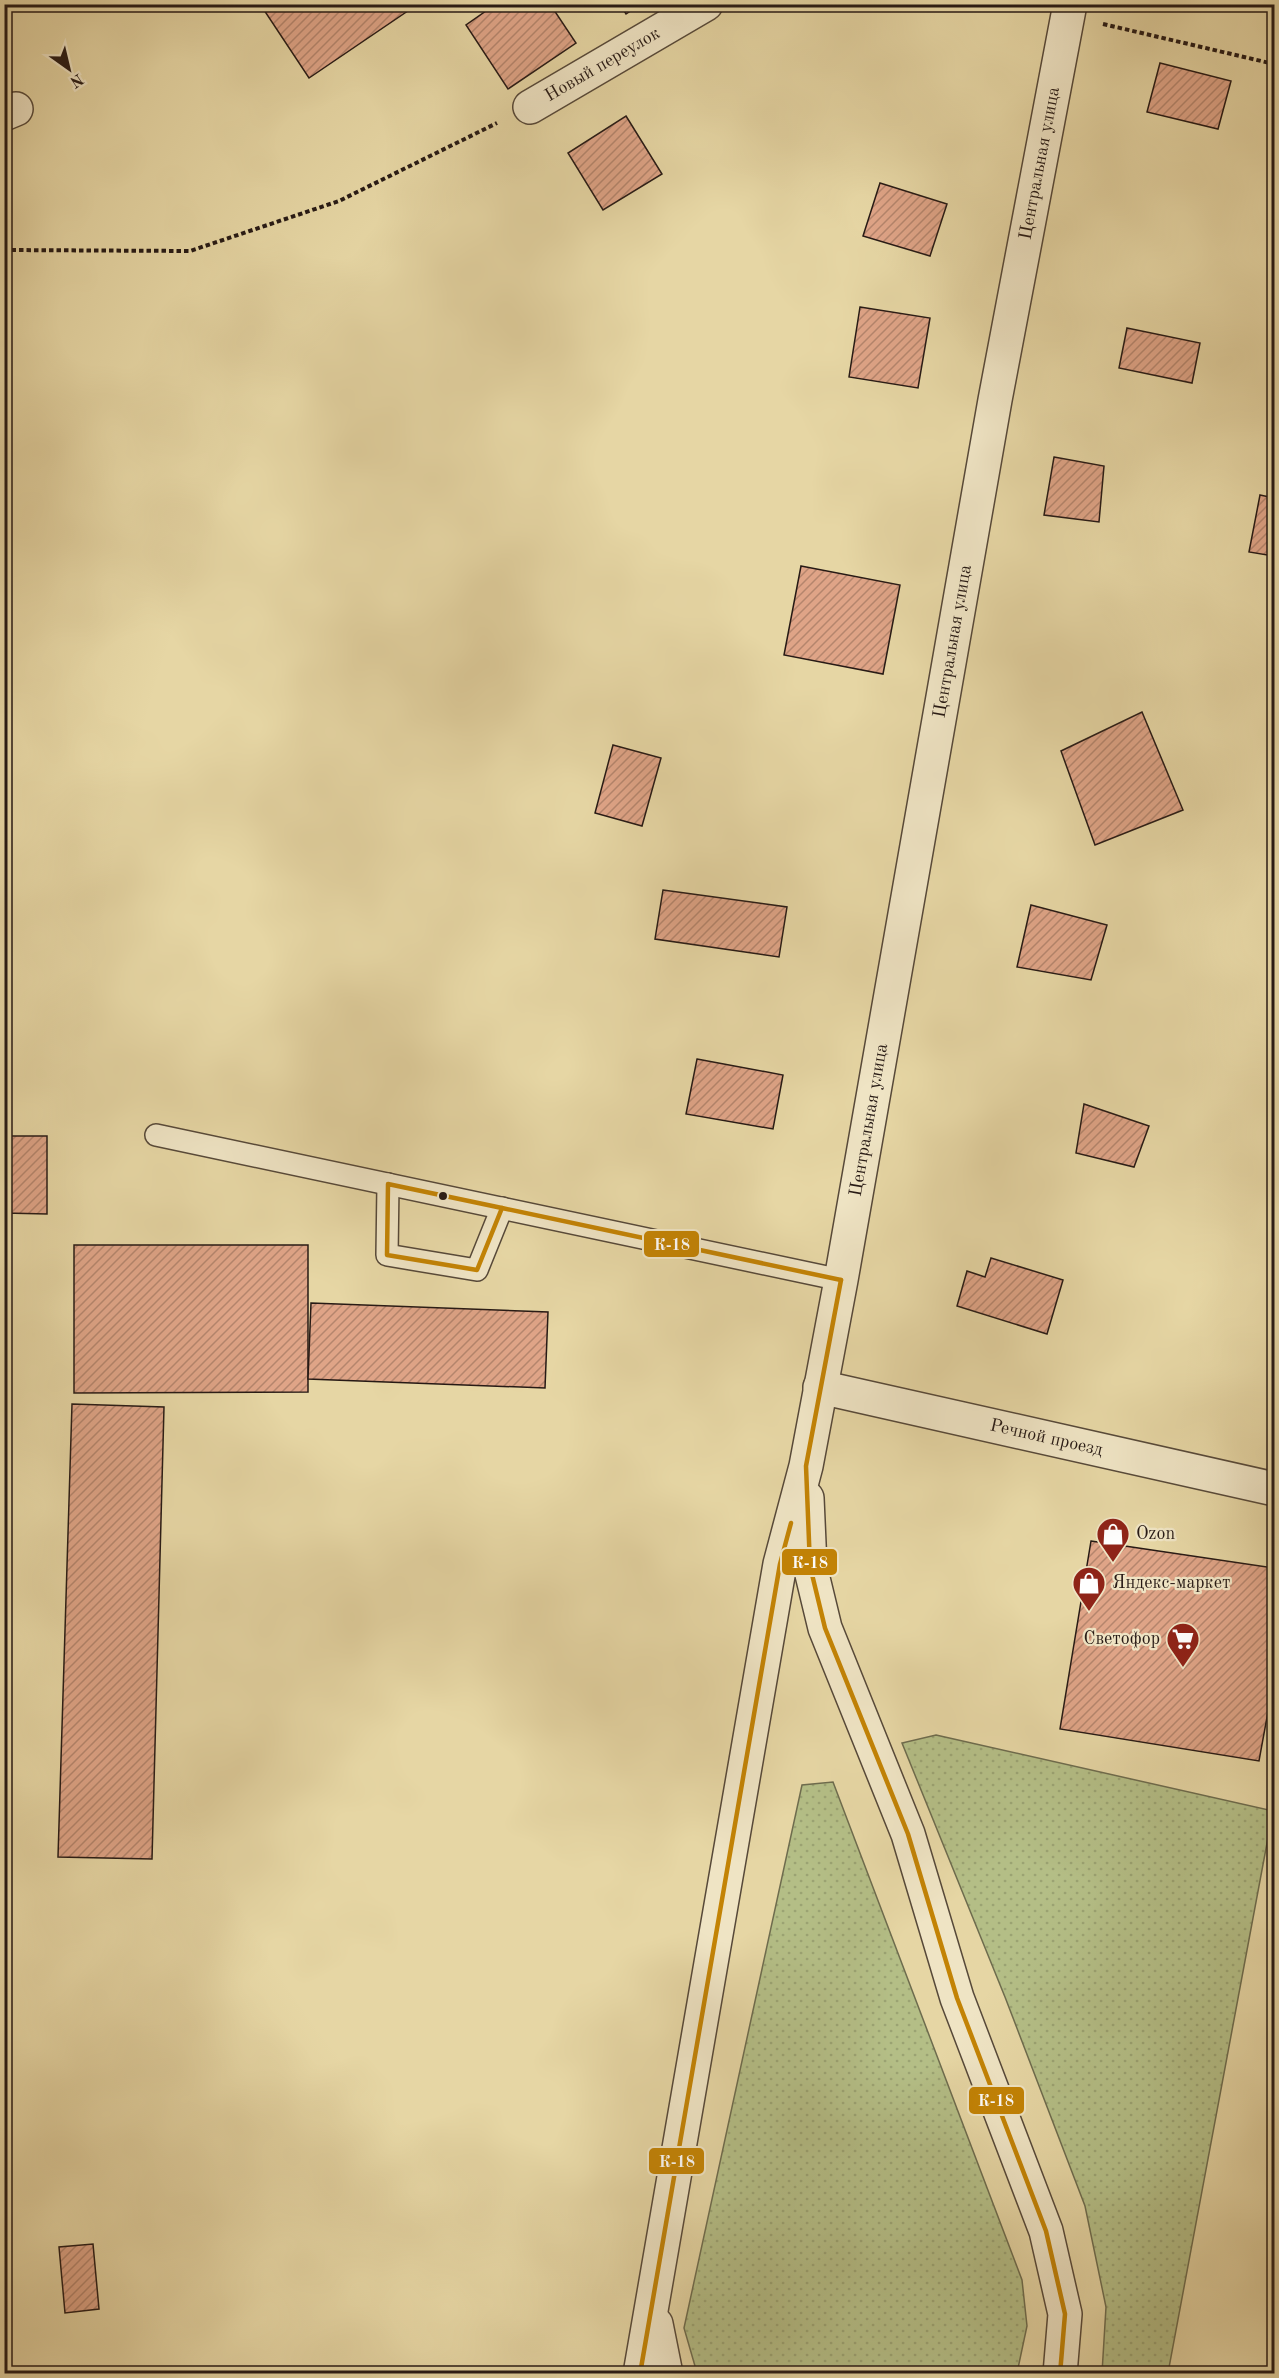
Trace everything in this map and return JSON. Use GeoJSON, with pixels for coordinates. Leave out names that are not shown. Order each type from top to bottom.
{"type":"FeatureCollection","features":[{"type":"Feature","properties":{"kind":"street","name":"Новый переулок"},"geometry":{"type":"LineString","coordinates":[[530,106],[706,4]]}},
{"type":"Feature","properties":{"kind":"street","name":"Центральная улица"},"geometry":{"type":"LineString","coordinates":[[806,1466],[842,1280],[991,423],[1070,4]]}},
{"type":"Feature","properties":{"kind":"street","name":"Речной проезд"},"geometry":{"type":"LineString","coordinates":[[820,1388],[1275,1489]]}},
{"type":"Feature","properties":{"kind":"street"},"geometry":{"type":"LineString","coordinates":[[640,2373],[780,1564],[806,1466]]}},
{"type":"Feature","properties":{"kind":"street"},"geometry":{"type":"LineString","coordinates":[[806,1466],[810,1566],[825,1628],[909,1834],[957,1998],[1046,2231],[1065,2314],[1060,2373]]}},
{"type":"Feature","properties":{"kind":"street"},"geometry":{"type":"LineString","coordinates":[[652,2305],[666,2373]]}},
{"type":"Feature","properties":{"kind":"lane"},"geometry":{"type":"LineString","coordinates":[[156,1136],[842,1280]]}},
{"type":"Feature","properties":{"kind":"lane"},"geometry":{"type":"LineString","coordinates":[[388,1184],[387,1254],[477,1270],[502,1208]]}},
{"type":"Feature","properties":{"kind":"path"},"geometry":{"type":"LineString","coordinates":[[1099,24],[1275,64]]}},
{"type":"Feature","properties":{"kind":"path"},"geometry":{"type":"LineString","coordinates":[[4,250],[190,251],[339,201],[530,106]]}},
{"type":"Feature","properties":{"kind":"green space"},"geometry":{"type":"Polygon","coordinates":[[[936,1735],[1273,1811],[1168,2373],[1102,2373],[1106,2307],[1085,2206],[1005,1997],[902,1743],[936,1735]]]}},
{"type":"Feature","properties":{"kind":"green space"},"geometry":{"type":"Polygon","coordinates":[[[833,1782],[1022,2280],[1027,2326],[1017,2373],[697,2373],[684,2328],[802,1785],[833,1782]]]}},
{"type":"Feature","properties":{"kind":"building"},"geometry":{"type":"Polygon","coordinates":[[[260,4],[418,4],[309,78],[260,4]]]}},
{"type":"Feature","properties":{"kind":"building"},"geometry":{"type":"Polygon","coordinates":[[[496,4],[550,4],[576,43],[508,89],[466,25],[496,4]]]}},
{"type":"Feature","properties":{"kind":"building"},"geometry":{"type":"Polygon","coordinates":[[[620,4],[641,4],[626,14],[620,4]]]}},
{"type":"Feature","properties":{"kind":"building"},"geometry":{"type":"Polygon","coordinates":[[[1160,63],[1231,81],[1218,129],[1147,112],[1160,63]]]}},
{"type":"Feature","properties":{"kind":"building"},"geometry":{"type":"Polygon","coordinates":[[[626,116],[662,174],[603,210],[568,153],[626,116]]]}},
{"type":"Feature","properties":{"kind":"building"},"geometry":{"type":"Polygon","coordinates":[[[880,183],[947,204],[930,256],[863,236],[880,183]]]}},
{"type":"Feature","properties":{"kind":"building"},"geometry":{"type":"Polygon","coordinates":[[[860,307],[930,318],[918,388],[849,377],[860,307]]]}},
{"type":"Feature","properties":{"kind":"building"},"geometry":{"type":"Polygon","coordinates":[[[1127,328],[1200,343],[1192,383],[1119,368],[1127,328]]]}},
{"type":"Feature","properties":{"kind":"building"},"geometry":{"type":"Polygon","coordinates":[[[1054,457],[1104,466],[1099,522],[1044,515],[1054,457]]]}},
{"type":"Feature","properties":{"kind":"building"},"geometry":{"type":"Polygon","coordinates":[[[1260,495],[1274,498],[1274,556],[1249,552],[1260,495]]]}},
{"type":"Feature","properties":{"kind":"building"},"geometry":{"type":"Polygon","coordinates":[[[801,566],[900,585],[883,674],[784,655],[801,566]]]}},
{"type":"Feature","properties":{"kind":"building"},"geometry":{"type":"Polygon","coordinates":[[[1142,712],[1183,810],[1095,845],[1061,751],[1142,712]]]}},
{"type":"Feature","properties":{"kind":"building"},"geometry":{"type":"Polygon","coordinates":[[[613,745],[661,758],[642,826],[595,813],[613,745]]]}},
{"type":"Feature","properties":{"kind":"building"},"geometry":{"type":"Polygon","coordinates":[[[663,890],[787,907],[779,957],[655,939],[663,890]]]}},
{"type":"Feature","properties":{"kind":"building"},"geometry":{"type":"Polygon","coordinates":[[[1031,905],[1107,925],[1091,980],[1017,967],[1031,905]]]}},
{"type":"Feature","properties":{"kind":"building"},"geometry":{"type":"Polygon","coordinates":[[[697,1059],[783,1075],[773,1129],[686,1114],[697,1059]]]}},
{"type":"Feature","properties":{"kind":"building"},"geometry":{"type":"Polygon","coordinates":[[[1084,1104],[1149,1126],[1134,1167],[1076,1153],[1084,1104]]]}},
{"type":"Feature","properties":{"kind":"building"},"geometry":{"type":"Polygon","coordinates":[[[4,1136],[47,1136],[47,1214],[4,1213],[4,1136]]]}},
{"type":"Feature","properties":{"kind":"building"},"geometry":{"type":"Polygon","coordinates":[[[74,1245],[308,1245],[308,1392],[74,1393],[74,1245]]]}},
{"type":"Feature","properties":{"kind":"building"},"geometry":{"type":"Polygon","coordinates":[[[991,1258],[1063,1280],[1047,1334],[957,1306],[967,1271],[985,1277],[991,1258]]]}},
{"type":"Feature","properties":{"kind":"building"},"geometry":{"type":"Polygon","coordinates":[[[311,1303],[548,1312],[545,1388],[308,1379],[311,1303]]]}},
{"type":"Feature","properties":{"kind":"building"},"geometry":{"type":"Polygon","coordinates":[[[72,1404],[164,1407],[152,1859],[58,1857],[72,1404]]]}},
{"type":"Feature","properties":{"kind":"building"},"geometry":{"type":"Polygon","coordinates":[[[1091,1541],[1274,1568],[1274,1679],[1259,1761],[1060,1729],[1091,1541]]]}},
{"type":"Feature","properties":{"kind":"building"},"geometry":{"type":"Polygon","coordinates":[[[93,2244],[99,2309],[65,2313],[59,2247],[93,2244]]]}},
{"type":"Feature","properties":{"kind":"transit line","name":"К-18"},"geometry":{"type":"LineString","coordinates":[[388,1184],[502,1208],[477,1270],[387,1255],[388,1184]]}},
{"type":"Feature","properties":{"kind":"transit line","name":"К-18"},"geometry":{"type":"LineString","coordinates":[[502,1208],[841,1280]]}},
{"type":"Feature","properties":{"kind":"transit line","name":"К-18"},"geometry":{"type":"LineString","coordinates":[[841,1280],[806,1466],[810,1566],[825,1628],[908,1834],[957,1998],[1046,2231],[1065,2314],[1060,2374]]}},
{"type":"Feature","properties":{"kind":"transit line","name":"К-18"},"geometry":{"type":"LineString","coordinates":[[640,2374],[780,1564],[791,1523]]}},
{"type":"Feature","properties":{"kind":"place","name":"Ozon"},"geometry":{"type":"Point","coordinates":[1113,1563]}},
{"type":"Feature","properties":{"kind":"place","name":"Яндекс-маркет"},"geometry":{"type":"Point","coordinates":[1089,1612]}},
{"type":"Feature","properties":{"kind":"place","name":"Светофор"},"geometry":{"type":"Point","coordinates":[1183,1668]}}]}
